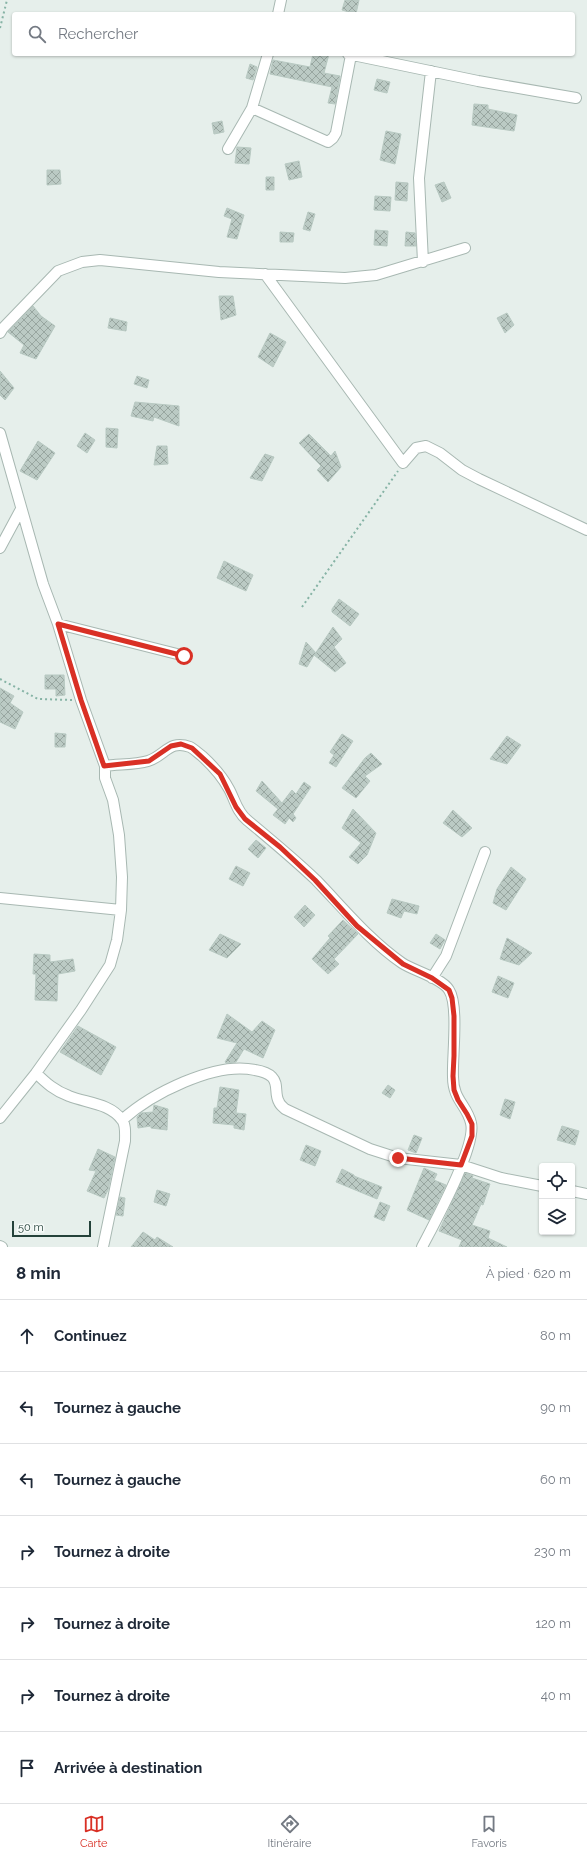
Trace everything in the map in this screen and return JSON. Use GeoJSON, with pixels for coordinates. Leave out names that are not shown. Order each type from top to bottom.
{"type":"FeatureCollection","features":[{"type":"Feature","properties":{"kind":"street"},"geometry":{"type":"LineString","coordinates":[[279,12],[282,0]]}},
{"type":"Feature","properties":{"kind":"street"},"geometry":{"type":"LineString","coordinates":[[228,149],[252,108],[267,56]]}},
{"type":"Feature","properties":{"kind":"street"},"geometry":{"type":"LineString","coordinates":[[252,108],[328,142],[336,133],[349,56]]}},
{"type":"Feature","properties":{"kind":"street"},"geometry":{"type":"LineString","coordinates":[[359,56],[576,98]]}},
{"type":"Feature","properties":{"kind":"street"},"geometry":{"type":"LineString","coordinates":[[423,262],[419,178],[431,71]]}},
{"type":"Feature","properties":{"kind":"street"},"geometry":{"type":"LineString","coordinates":[[0,333],[3,328],[58,271],[82,262],[100,260],[219,272],[345,278],[363,277],[423,262],[465,248]]}},
{"type":"Feature","properties":{"kind":"street"},"geometry":{"type":"LineString","coordinates":[[265,274],[403,463],[416,448],[426,446],[440,453],[462,470],[479,479],[587,530]]}},
{"type":"Feature","properties":{"kind":"street"},"geometry":{"type":"LineString","coordinates":[[0,433],[43,584],[58,624],[81,700],[104,766],[105,778],[113,800],[122,876],[121,910],[117,940],[110,965],[81,1010],[36,1073],[0,1118]]}},
{"type":"Feature","properties":{"kind":"street"},"geometry":{"type":"LineString","coordinates":[[0,548],[21,509]]}},
{"type":"Feature","properties":{"kind":"street"},"geometry":{"type":"LineString","coordinates":[[58,624],[184,656]]}},
{"type":"Feature","properties":{"kind":"street"},"geometry":{"type":"LineString","coordinates":[[104,766],[149,761],[171,746],[181,744],[192,748],[220,774],[236,807],[245,819],[280,847],[371,938],[403,964],[432,978],[449,990],[452,998],[454,1016],[454,1090],[472,1124],[472,1136],[454,1184],[422,1247]]}},
{"type":"Feature","properties":{"kind":"street"},"geometry":{"type":"LineString","coordinates":[[432,978],[446,956],[485,852]]}},
{"type":"Feature","properties":{"kind":"street"},"geometry":{"type":"LineString","coordinates":[[0,898],[121,910]]}},
{"type":"Feature","properties":{"kind":"street"},"geometry":{"type":"LineString","coordinates":[[122,1120],[135,1108],[156,1095],[196,1077],[211,1072],[250,1069],[271,1076],[276,1083],[278,1102],[285,1109],[370,1150],[398,1158],[461,1165],[501,1178],[539,1185]]}},
{"type":"Feature","properties":{"kind":"street"},"geometry":{"type":"LineString","coordinates":[[36,1073],[53,1089],[112,1111],[122,1120],[125,1141],[103,1247]]}},
{"type":"Feature","properties":{"kind":"street"},"geometry":{"type":"LineString","coordinates":[[575,1192],[587,1194]]}},
{"type":"Feature","properties":{"kind":"path"},"geometry":{"type":"LineString","coordinates":[[0,28],[7,0]]}},
{"type":"Feature","properties":{"kind":"path"},"geometry":{"type":"LineString","coordinates":[[302,607],[403,463]]}},
{"type":"Feature","properties":{"kind":"path"},"geometry":{"type":"LineString","coordinates":[[0,679],[38,699],[81,700]]}},
{"type":"Feature","properties":{"kind":"building"},"geometry":{"type":"Polygon","coordinates":[[[345,0],[359,0],[356,12],[342,10],[345,0]]]}},
{"type":"Feature","properties":{"kind":"building"},"geometry":{"type":"Polygon","coordinates":[[[313,56],[328,56],[324,73],[340,76],[335,104],[328,103],[332,87],[270,74],[273,60],[310,67],[313,56]]]}},
{"type":"Feature","properties":{"kind":"building"},"geometry":{"type":"Polygon","coordinates":[[[250,64],[257,67],[253,80],[246,78],[250,64]]]}},
{"type":"Feature","properties":{"kind":"building"},"geometry":{"type":"Polygon","coordinates":[[[377,79],[390,82],[387,93],[374,90],[377,79]]]}},
{"type":"Feature","properties":{"kind":"building"},"geometry":{"type":"Polygon","coordinates":[[[474,104],[488,105],[488,109],[517,115],[514,131],[472,125],[474,104]]]}},
{"type":"Feature","properties":{"kind":"building"},"geometry":{"type":"Polygon","coordinates":[[[222,121],[224,132],[214,134],[212,123],[222,121]]]}},
{"type":"Feature","properties":{"kind":"building"},"geometry":{"type":"Polygon","coordinates":[[[386,131],[401,134],[395,164],[380,160],[386,131]]]}},
{"type":"Feature","properties":{"kind":"building"},"geometry":{"type":"Polygon","coordinates":[[[237,147],[251,148],[249,164],[235,163],[237,147]]]}},
{"type":"Feature","properties":{"kind":"building"},"geometry":{"type":"Polygon","coordinates":[[[299,161],[302,177],[289,180],[285,164],[299,161]]]}},
{"type":"Feature","properties":{"kind":"building"},"geometry":{"type":"Polygon","coordinates":[[[47,170],[60,170],[61,184],[47,185],[47,170]]]}},
{"type":"Feature","properties":{"kind":"building"},"geometry":{"type":"Polygon","coordinates":[[[266,177],[274,177],[274,190],[266,190],[266,177]]]}},
{"type":"Feature","properties":{"kind":"building"},"geometry":{"type":"Polygon","coordinates":[[[396,182],[408,183],[407,201],[395,200],[396,182]]]}},
{"type":"Feature","properties":{"kind":"building"},"geometry":{"type":"Polygon","coordinates":[[[444,182],[451,198],[442,202],[435,185],[444,182]]]}},
{"type":"Feature","properties":{"kind":"building"},"geometry":{"type":"Polygon","coordinates":[[[375,196],[391,197],[390,211],[374,210],[375,196]]]}},
{"type":"Feature","properties":{"kind":"building"},"geometry":{"type":"Polygon","coordinates":[[[227,208],[244,215],[237,239],[227,237],[232,219],[224,216],[227,208]]]}},
{"type":"Feature","properties":{"kind":"building"},"geometry":{"type":"Polygon","coordinates":[[[308,212],[315,214],[310,231],[303,229],[308,212]]]}},
{"type":"Feature","properties":{"kind":"building"},"geometry":{"type":"Polygon","coordinates":[[[375,230],[388,231],[387,246],[374,245],[375,230]]]}},
{"type":"Feature","properties":{"kind":"building"},"geometry":{"type":"Polygon","coordinates":[[[280,232],[294,233],[293,242],[280,242],[280,232]]]}},
{"type":"Feature","properties":{"kind":"building"},"geometry":{"type":"Polygon","coordinates":[[[406,232],[415,233],[416,246],[405,246],[406,232]]]}},
{"type":"Feature","properties":{"kind":"building"},"geometry":{"type":"Polygon","coordinates":[[[219,296],[233,296],[236,315],[221,320],[219,296]]]}},
{"type":"Feature","properties":{"kind":"building"},"geometry":{"type":"Polygon","coordinates":[[[33,306],[41,316],[55,326],[36,359],[20,353],[24,345],[8,332],[33,306]]]}},
{"type":"Feature","properties":{"kind":"building"},"geometry":{"type":"Polygon","coordinates":[[[507,313],[514,325],[505,333],[497,318],[507,313]]]}},
{"type":"Feature","properties":{"kind":"building"},"geometry":{"type":"Polygon","coordinates":[[[110,318],[127,322],[126,331],[108,328],[110,318]]]}},
{"type":"Feature","properties":{"kind":"building"},"geometry":{"type":"Polygon","coordinates":[[[270,333],[286,342],[273,367],[258,357],[270,333]]]}},
{"type":"Feature","properties":{"kind":"building"},"geometry":{"type":"Polygon","coordinates":[[[0,371],[14,388],[5,400],[0,395],[0,371]]]}},
{"type":"Feature","properties":{"kind":"building"},"geometry":{"type":"Polygon","coordinates":[[[137,376],[149,380],[147,388],[134,384],[137,376]]]}},
{"type":"Feature","properties":{"kind":"building"},"geometry":{"type":"Polygon","coordinates":[[[135,402],[179,406],[179,426],[154,417],[153,421],[131,416],[135,402]]]}},
{"type":"Feature","properties":{"kind":"building"},"geometry":{"type":"Polygon","coordinates":[[[106,428],[118,429],[117,448],[106,447],[106,428]]]}},
{"type":"Feature","properties":{"kind":"building"},"geometry":{"type":"Polygon","coordinates":[[[85,433],[95,440],[87,453],[77,446],[85,433]]]}},
{"type":"Feature","properties":{"kind":"building"},"geometry":{"type":"Polygon","coordinates":[[[309,434],[331,456],[335,451],[341,467],[328,482],[317,470],[321,466],[299,443],[309,434]]]}},
{"type":"Feature","properties":{"kind":"building"},"geometry":{"type":"Polygon","coordinates":[[[38,441],[55,453],[37,480],[20,471],[38,441]]]}},
{"type":"Feature","properties":{"kind":"building"},"geometry":{"type":"Polygon","coordinates":[[[157,446],[167,446],[168,464],[154,465],[157,446]]]}},
{"type":"Feature","properties":{"kind":"building"},"geometry":{"type":"Polygon","coordinates":[[[265,454],[274,457],[262,481],[250,478],[265,454]]]}},
{"type":"Feature","properties":{"kind":"building"},"geometry":{"type":"Polygon","coordinates":[[[224,561],[253,575],[246,591],[217,578],[224,561]]]}},
{"type":"Feature","properties":{"kind":"building"},"geometry":{"type":"Polygon","coordinates":[[[339,599],[359,614],[350,626],[332,612],[332,609],[339,599]]]}},
{"type":"Feature","properties":{"kind":"building"},"geometry":{"type":"Polygon","coordinates":[[[333,627],[342,639],[334,647],[346,663],[335,672],[314,655],[307,667],[299,664],[306,642],[316,653],[333,627]]]}},
{"type":"Feature","properties":{"kind":"building"},"geometry":{"type":"Polygon","coordinates":[[[45,675],[64,675],[65,695],[56,696],[56,689],[45,689],[45,675]]]}},
{"type":"Feature","properties":{"kind":"building"},"geometry":{"type":"Polygon","coordinates":[[[0,688],[14,696],[10,703],[23,712],[15,729],[0,722],[0,688]]]}},
{"type":"Feature","properties":{"kind":"building"},"geometry":{"type":"Polygon","coordinates":[[[55,733],[66,734],[65,747],[55,747],[55,733]]]}},
{"type":"Feature","properties":{"kind":"building"},"geometry":{"type":"Polygon","coordinates":[[[342,734],[353,741],[336,767],[329,763],[334,755],[330,752],[342,734]]]}},
{"type":"Feature","properties":{"kind":"building"},"geometry":{"type":"Polygon","coordinates":[[[507,736],[521,745],[507,764],[490,759],[507,736]]]}},
{"type":"Feature","properties":{"kind":"building"},"geometry":{"type":"Polygon","coordinates":[[[371,753],[382,764],[365,776],[370,781],[356,798],[342,788],[365,758],[371,753]]]}},
{"type":"Feature","properties":{"kind":"building"},"geometry":{"type":"Polygon","coordinates":[[[262,781],[282,803],[292,790],[296,794],[304,782],[311,787],[293,814],[296,818],[293,822],[289,818],[285,824],[273,815],[278,809],[256,791],[262,781]]]}},
{"type":"Feature","properties":{"kind":"building"},"geometry":{"type":"Polygon","coordinates":[[[353,809],[376,833],[367,855],[358,864],[349,857],[361,843],[342,828],[353,809]]]}},
{"type":"Feature","properties":{"kind":"building"},"geometry":{"type":"Polygon","coordinates":[[[453,810],[472,828],[462,837],[443,823],[453,810]]]}},
{"type":"Feature","properties":{"kind":"building"},"geometry":{"type":"Polygon","coordinates":[[[256,840],[266,848],[258,858],[248,849],[256,840]]]}},
{"type":"Feature","properties":{"kind":"building"},"geometry":{"type":"Polygon","coordinates":[[[236,866],[250,873],[243,886],[229,879],[236,866]]]}},
{"type":"Feature","properties":{"kind":"building"},"geometry":{"type":"Polygon","coordinates":[[[511,867],[526,879],[506,910],[493,903],[497,889],[511,867]]]}},
{"type":"Feature","properties":{"kind":"building"},"geometry":{"type":"Polygon","coordinates":[[[392,899],[419,906],[417,914],[404,911],[401,918],[387,913],[392,899]]]}},
{"type":"Feature","properties":{"kind":"building"},"geometry":{"type":"Polygon","coordinates":[[[305,905],[315,915],[304,927],[294,917],[305,905]]]}},
{"type":"Feature","properties":{"kind":"building"},"geometry":{"type":"Polygon","coordinates":[[[343,920],[358,934],[334,959],[339,964],[328,974],[312,959],[330,938],[328,936],[343,920]]]}},
{"type":"Feature","properties":{"kind":"building"},"geometry":{"type":"Polygon","coordinates":[[[220,934],[241,944],[227,958],[209,950],[220,934]]]}},
{"type":"Feature","properties":{"kind":"building"},"geometry":{"type":"Polygon","coordinates":[[[436,934],[445,940],[440,949],[430,943],[436,934]]]}},
{"type":"Feature","properties":{"kind":"building"},"geometry":{"type":"Polygon","coordinates":[[[507,938],[532,953],[519,965],[500,959],[507,938]]]}},
{"type":"Feature","properties":{"kind":"building"},"geometry":{"type":"Polygon","coordinates":[[[34,954],[50,955],[50,962],[73,959],[75,971],[58,974],[57,1001],[35,1000],[36,974],[33,974],[34,954]]]}},
{"type":"Feature","properties":{"kind":"building"},"geometry":{"type":"Polygon","coordinates":[[[498,976],[514,983],[508,998],[492,992],[498,976]]]}},
{"type":"Feature","properties":{"kind":"building"},"geometry":{"type":"Polygon","coordinates":[[[227,1014],[252,1032],[262,1021],[275,1030],[263,1058],[244,1049],[236,1062],[225,1062],[237,1043],[217,1038],[227,1014]]]}},
{"type":"Feature","properties":{"kind":"building"},"geometry":{"type":"Polygon","coordinates":[[[78,1026],[116,1047],[101,1075],[60,1052],[78,1026]]]}},
{"type":"Feature","properties":{"kind":"building"},"geometry":{"type":"Polygon","coordinates":[[[388,1085],[395,1090],[390,1098],[382,1093],[388,1085]]]}},
{"type":"Feature","properties":{"kind":"building"},"geometry":{"type":"Polygon","coordinates":[[[220,1087],[239,1090],[236,1113],[246,1114],[244,1130],[234,1128],[234,1125],[213,1123],[214,1108],[217,1108],[220,1087]]]}},
{"type":"Feature","properties":{"kind":"building"},"geometry":{"type":"Polygon","coordinates":[[[505,1099],[515,1102],[510,1119],[500,1115],[505,1099]]]}},
{"type":"Feature","properties":{"kind":"building"},"geometry":{"type":"Polygon","coordinates":[[[154,1105],[168,1109],[167,1130],[151,1128],[151,1126],[138,1128],[137,1117],[141,1113],[153,1112],[154,1105]]]}},
{"type":"Feature","properties":{"kind":"building"},"geometry":{"type":"Polygon","coordinates":[[[562,1126],[579,1131],[575,1145],[557,1140],[562,1126]]]}},
{"type":"Feature","properties":{"kind":"building"},"geometry":{"type":"Polygon","coordinates":[[[414,1135],[422,1138],[416,1153],[408,1150],[414,1135]]]}},
{"type":"Feature","properties":{"kind":"building"},"geometry":{"type":"Polygon","coordinates":[[[306,1145],[321,1151],[315,1166],[300,1160],[306,1145]]]}},
{"type":"Feature","properties":{"kind":"building"},"geometry":{"type":"Polygon","coordinates":[[[98,1149],[115,1157],[108,1190],[104,1198],[87,1191],[96,1171],[89,1170],[98,1149]]]}},
{"type":"Feature","properties":{"kind":"building"},"geometry":{"type":"Polygon","coordinates":[[[424,1168],[437,1174],[434,1180],[446,1185],[429,1220],[407,1210],[424,1168]]]}},
{"type":"Feature","properties":{"kind":"building"},"geometry":{"type":"Polygon","coordinates":[[[342,1169],[354,1176],[382,1187],[377,1199],[336,1182],[342,1169]]]}},
{"type":"Feature","properties":{"kind":"building"},"geometry":{"type":"Polygon","coordinates":[[[465,1173],[473,1176],[472,1178],[490,1184],[483,1205],[481,1204],[472,1225],[490,1231],[488,1238],[507,1247],[459,1247],[462,1240],[439,1231],[465,1173]]]}},
{"type":"Feature","properties":{"kind":"building"},"geometry":{"type":"Polygon","coordinates":[[[157,1190],[170,1194],[166,1206],[154,1202],[157,1190]]]}},
{"type":"Feature","properties":{"kind":"building"},"geometry":{"type":"Polygon","coordinates":[[[120,1197],[125,1198],[123,1216],[116,1215],[120,1197]]]}},
{"type":"Feature","properties":{"kind":"building"},"geometry":{"type":"Polygon","coordinates":[[[380,1202],[390,1206],[384,1221],[374,1217],[380,1202]]]}},
{"type":"Feature","properties":{"kind":"building"},"geometry":{"type":"Polygon","coordinates":[[[143,1232],[155,1240],[157,1237],[173,1247],[131,1247],[143,1232]]]}},
{"type":"Feature","properties":{"kind":"route"},"geometry":{"type":"LineString","coordinates":[[184,656],[58,624],[81,700],[104,766],[149,761],[171,746],[181,744],[192,748],[220,774],[230,791],[236,807],[245,819],[280,847],[315,880],[357,926],[403,964],[432,978],[444,985],[449,990],[452,998],[454,1016],[454,1090],[472,1124],[472,1136],[461,1165],[398,1158]]}}]}
